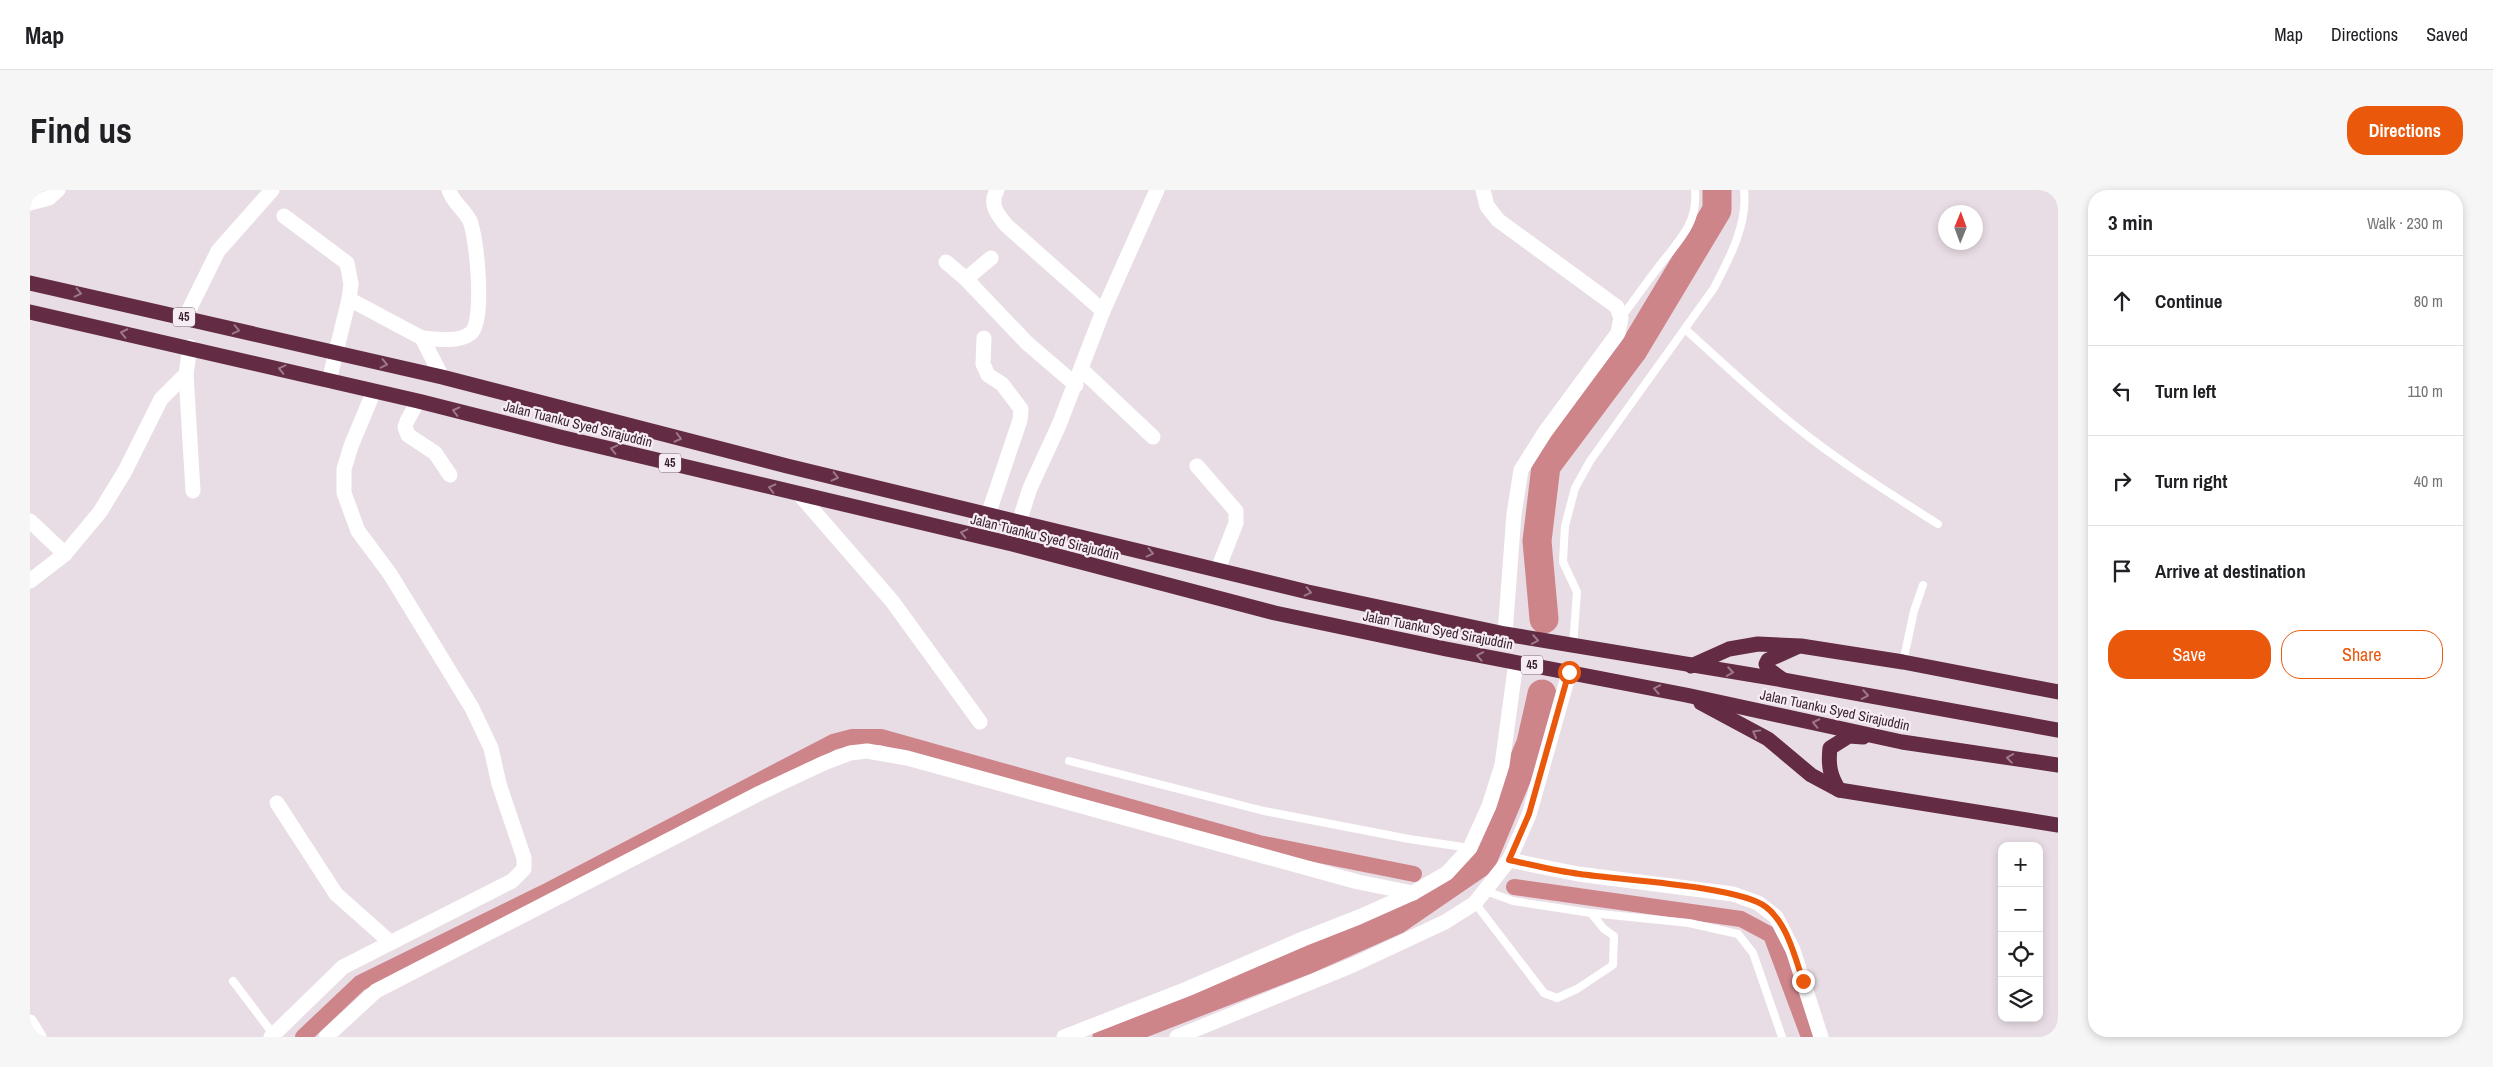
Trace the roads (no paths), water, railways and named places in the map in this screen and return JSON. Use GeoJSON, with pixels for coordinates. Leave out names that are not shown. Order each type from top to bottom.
{"type":"FeatureCollection","features":[{"type":"Feature","properties":{"kind":"highway","name":"Jalan Tuanku Syed Sirajuddin"},"geometry":{"type":"LineString","coordinates":[[30,283],[442,377],[988,515],[1308,592],[1505,634],[1783,680],[2058,730]]}},
{"type":"Feature","properties":{"kind":"highway","name":"Jalan Tuanku Syed Sirajuddin"},"geometry":{"type":"LineString","coordinates":[[30,312],[330,380],[1012,544],[1275,613],[1686,695],[1902,742],[2058,765]]}},
{"type":"Feature","properties":{"kind":"highway"},"geometry":{"type":"LineString","coordinates":[[1692,666],[1729,649],[1758,644],[1801,646],[1903,662],[2058,692]]}},
{"type":"Feature","properties":{"kind":"highway"},"geometry":{"type":"LineString","coordinates":[[1783,680],[1768,669],[1766,664],[1768,660],[1801,646]]}},
{"type":"Feature","properties":{"kind":"highway"},"geometry":{"type":"LineString","coordinates":[[1686,695],[1768,739],[1812,775],[1839,790],[2058,825]]}},
{"type":"Feature","properties":{"kind":"highway"},"geometry":{"type":"LineString","coordinates":[[1839,790],[1832,777],[1828,763],[1830,748],[1849,736],[1902,742]]}},
{"type":"Feature","properties":{"kind":"street"},"geometry":{"type":"LineString","coordinates":[[30,203],[49,198],[58,190]]}},
{"type":"Feature","properties":{"kind":"street"},"geometry":{"type":"LineString","coordinates":[[185,318],[218,251],[272,190]]}},
{"type":"Feature","properties":{"kind":"street"},"geometry":{"type":"LineString","coordinates":[[349,299],[422,338],[454,339],[470,334],[476,325],[477,262],[473,232],[470,220],[449,190]]}},
{"type":"Feature","properties":{"kind":"street"},"geometry":{"type":"LineString","coordinates":[[997,190],[993,203],[996,213],[1006,225],[1103,311]]}},
{"type":"Feature","properties":{"kind":"street"},"geometry":{"type":"LineString","coordinates":[[1012,544],[1030,488],[1076,385],[1103,311],[1157,190]]}},
{"type":"Feature","properties":{"kind":"street"},"geometry":{"type":"LineString","coordinates":[[1483,190],[1487,206],[1498,220],[1617,308],[1621,318],[1618,333],[1545,432],[1521,470],[1514,514],[1505,634]]}},
{"type":"Feature","properties":{"kind":"street"},"geometry":{"type":"LineString","coordinates":[[284,216],[347,263],[351,284],[349,299],[330,380]]}},
{"type":"Feature","properties":{"kind":"street"},"geometry":{"type":"LineString","coordinates":[[966,279],[991,258]]}},
{"type":"Feature","properties":{"kind":"street"},"geometry":{"type":"LineString","coordinates":[[946,262],[966,279],[1028,343],[1076,385]]}},
{"type":"Feature","properties":{"kind":"street"},"geometry":{"type":"LineString","coordinates":[[422,338],[442,377]]}},
{"type":"Feature","properties":{"kind":"street"},"geometry":{"type":"LineString","coordinates":[[984,338],[983,364],[988,375],[1002,384],[1020,409],[1020,420],[988,515]]}},
{"type":"Feature","properties":{"kind":"street"},"geometry":{"type":"LineString","coordinates":[[190,347],[186,374],[193,491]]}},
{"type":"Feature","properties":{"kind":"street"},"geometry":{"type":"LineString","coordinates":[[1081,369],[1153,437]]}},
{"type":"Feature","properties":{"kind":"street"},"geometry":{"type":"LineString","coordinates":[[30,581],[66,554],[82,536],[115,487],[161,399],[186,374]]}},
{"type":"Feature","properties":{"kind":"street"},"geometry":{"type":"LineString","coordinates":[[272,1036],[344,967],[512,881],[524,869],[524,858],[499,784],[491,748],[472,708],[390,574],[358,531],[348,506],[344,493],[344,469],[351,446],[374,391]]}},
{"type":"Feature","properties":{"kind":"street"},"geometry":{"type":"LineString","coordinates":[[418,401],[405,427],[408,435],[435,453],[450,474]]}},
{"type":"Feature","properties":{"kind":"street"},"geometry":{"type":"LineString","coordinates":[[1197,466],[1236,511],[1236,523],[1218,569]]}},
{"type":"Feature","properties":{"kind":"street"},"geometry":{"type":"LineString","coordinates":[[799,494],[892,602],[980,722]]}},
{"type":"Feature","properties":{"kind":"street"},"geometry":{"type":"LineString","coordinates":[[30,521],[66,554]]}},
{"type":"Feature","properties":{"kind":"street"},"geometry":{"type":"LineString","coordinates":[[1064,1037],[1186,989],[1413,893],[1447,873],[1470,848],[1489,806],[1502,765],[1516,662]]}},
{"type":"Feature","properties":{"kind":"street"},"geometry":{"type":"LineString","coordinates":[[1177,1037],[1353,965],[1445,922],[1475,903],[1509,860],[1529,814],[1569,672]]}},
{"type":"Feature","properties":{"kind":"street"},"geometry":{"type":"LineString","coordinates":[[326,1037],[376,991],[760,793],[850,753],[867,751],[907,758],[1358,882],[1413,893]]}},
{"type":"Feature","properties":{"kind":"street"},"geometry":{"type":"LineString","coordinates":[[276,803],[336,894],[390,942]]}},
{"type":"Feature","properties":{"kind":"street"},"geometry":{"type":"LineString","coordinates":[[1509,860],[1578,874],[1732,894],[1758,902],[1776,916],[1793,950],[1822,1037]]}},
{"type":"Feature","properties":{"kind":"street"},"geometry":{"type":"LineString","coordinates":[[30,1022],[39,1037]]}},
{"type":"Feature","properties":{"kind":"lane"},"geometry":{"type":"LineString","coordinates":[[1621,318],[1683,238],[1692,218],[1695,190]]}},
{"type":"Feature","properties":{"kind":"lane"},"geometry":{"type":"LineString","coordinates":[[1573,646],[1577,592],[1563,562],[1565,526],[1575,488],[1590,461],[1714,288],[1734,246],[1741,225],[1744,190]]}},
{"type":"Feature","properties":{"kind":"lane"},"geometry":{"type":"LineString","coordinates":[[1685,329],[1766,403],[1839,459],[1938,524]]}},
{"type":"Feature","properties":{"kind":"lane"},"geometry":{"type":"LineString","coordinates":[[1903,662],[1914,611],[1922,585]]}},
{"type":"Feature","properties":{"kind":"lane"},"geometry":{"type":"LineString","coordinates":[[1069,761],[1264,811],[1409,839],[1470,848]]}},
{"type":"Feature","properties":{"kind":"lane"},"geometry":{"type":"LineString","coordinates":[[1486,891],[1512,901],[1591,913],[1689,923],[1738,934],[1753,953],[1782,1037]]}},
{"type":"Feature","properties":{"kind":"lane"},"geometry":{"type":"LineString","coordinates":[[1475,903],[1544,993],[1557,998],[1577,989],[1612,965],[1614,936],[1604,929],[1591,913]]}},
{"type":"Feature","properties":{"kind":"lane"},"geometry":{"type":"LineString","coordinates":[[233,981],[272,1036]]}},
{"type":"Feature","properties":{"kind":"waterway"},"geometry":{"type":"LineString","coordinates":[[1544,619],[1537,541],[1546,466],[1633,350],[1717,210],[1717,190]]}},
{"type":"Feature","properties":{"kind":"waterway"},"geometry":{"type":"LineString","coordinates":[[1107,1037],[1306,960],[1396,920],[1482,861],[1531,743],[1542,694]]}},
{"type":"Feature","properties":{"kind":"waterway"},"geometry":{"type":"LineString","coordinates":[[303,1037],[360,983],[543,893],[833,742],[852,737],[881,737],[1259,843],[1414,874]]}},
{"type":"Feature","properties":{"kind":"waterway"},"geometry":{"type":"LineString","coordinates":[[1514,887],[1741,919],[1771,935],[1809,1037]]}}]}
